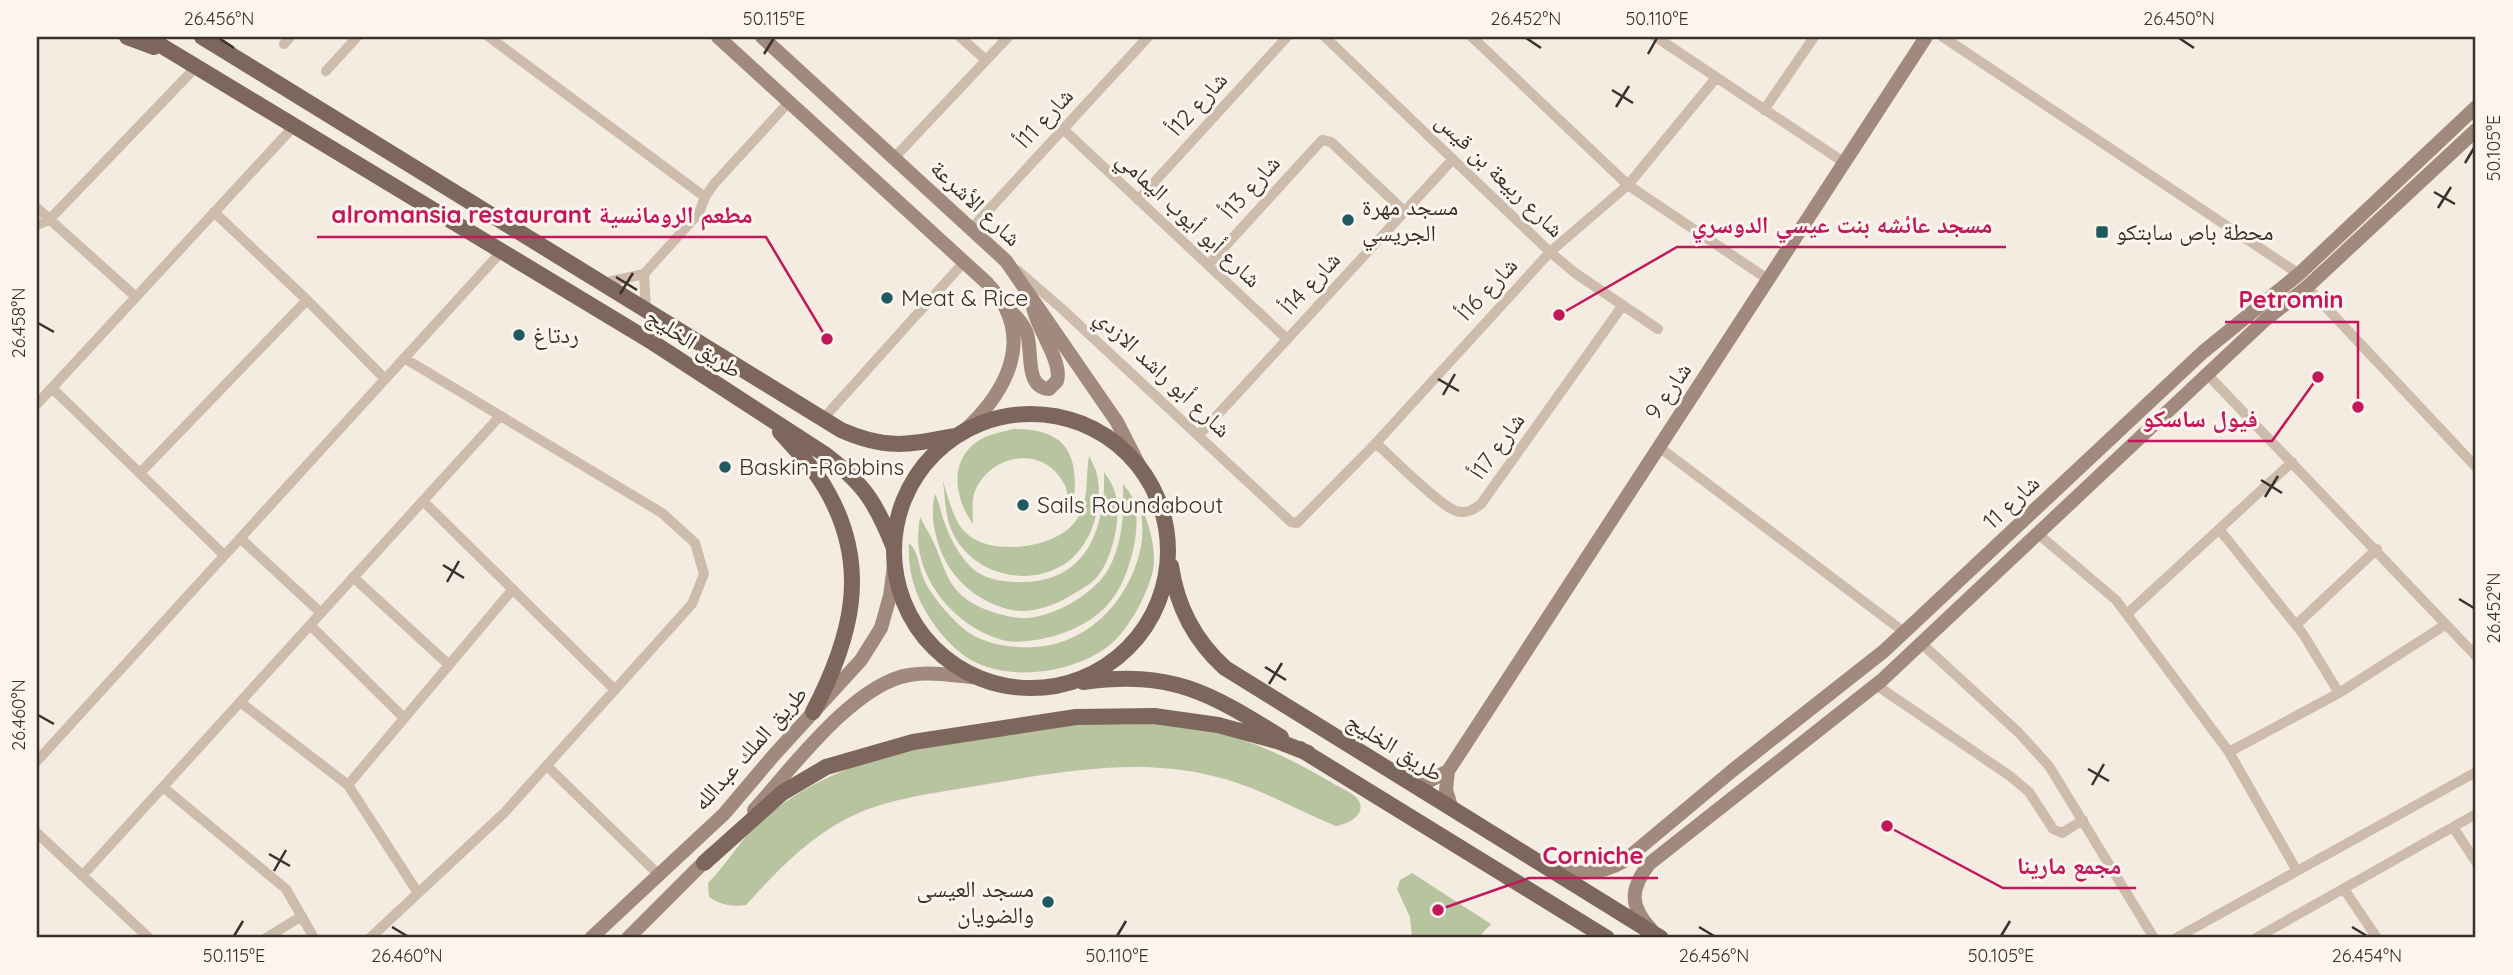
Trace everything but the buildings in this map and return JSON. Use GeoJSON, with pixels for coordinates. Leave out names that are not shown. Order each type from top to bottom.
{"type":"FeatureCollection","features":[{"type":"Feature","properties":{"kind":"main road"},"geometry":{"type":"LineString","coordinates":[[127,37],[180,57]]}},
{"type":"Feature","properties":{"kind":"main road","name":"طريق الخليج"},"geometry":{"type":"LineString","coordinates":[[147,37],[652,342],[826,455],[849,472],[875,504],[895,553]]}},
{"type":"Feature","properties":{"kind":"main road","name":"طريق الخليج"},"geometry":{"type":"LineString","coordinates":[[202,37],[822,419],[855,436],[893,445],[909,445],[959,434],[984,423],[1020,415],[1044,414],[1092,429],[1110,439],[1126,451],[1142,471],[1159,505],[1179,604],[1194,633],[1211,656],[1242,679],[1659,937]]}},
{"type":"Feature","properties":{"kind":"main road"},"geometry":{"type":"LineString","coordinates":[[769,419],[812,468],[827,490],[844,528],[851,553],[853,578],[848,625],[838,661],[813,712]]}},
{"type":"Feature","properties":{"kind":"main road"},"geometry":{"type":"LineString","coordinates":[[959,434],[927,462],[915,479],[900,511],[895,553],[902,596],[917,628],[944,657],[979,678],[1030,688],[1124,678],[1148,679],[1184,686],[1218,699],[1606,938]]}},
{"type":"Feature","properties":{"kind":"main road"},"geometry":{"type":"LineString","coordinates":[[1063,684],[1093,673],[1112,662],[1137,637],[1156,606],[1163,586],[1168,544]]}},
{"type":"Feature","properties":{"kind":"main road"},"geometry":{"type":"LineString","coordinates":[[704,863],[782,793],[826,767],[913,742],[1076,717],[1154,716],[1228,728],[1308,753]]}},
{"type":"Feature","properties":{"kind":"street"},"geometry":{"type":"LineString","coordinates":[[326,71],[357,37]]}},
{"type":"Feature","properties":{"kind":"street"},"geometry":{"type":"LineString","coordinates":[[489,37],[705,197]]}},
{"type":"Feature","properties":{"kind":"street"},"geometry":{"type":"LineString","coordinates":[[718,37],[987,283],[1026,331],[1031,349],[1033,381],[1038,386],[1049,389],[1057,382],[1059,371],[1036,321],[1032,299]]}},
{"type":"Feature","properties":{"kind":"street","name":"شارع الأشرعة"},"geometry":{"type":"LineString","coordinates":[[762,37],[1006,261],[1117,422],[1142,471]]}},
{"type":"Feature","properties":{"kind":"street"},"geometry":{"type":"LineString","coordinates":[[960,37],[986,60]]}},
{"type":"Feature","properties":{"kind":"street"},"geometry":{"type":"LineString","coordinates":[[894,158],[1008,37]]}},
{"type":"Feature","properties":{"kind":"street","name":"شارع 11أ"},"geometry":{"type":"LineString","coordinates":[[971,229],[1148,37]]}},
{"type":"Feature","properties":{"kind":"street","name":"شارع 12أ"},"geometry":{"type":"LineString","coordinates":[[1138,200],[1287,37]]}},
{"type":"Feature","properties":{"kind":"street","name":"شارع ربيعة بن قيس"},"geometry":{"type":"LineString","coordinates":[[1325,37],[1550,252],[1575,273],[1658,329]]}},
{"type":"Feature","properties":{"kind":"street"},"geometry":{"type":"LineString","coordinates":[[1472,37],[1628,185],[1769,281]]}},
{"type":"Feature","properties":{"kind":"street"},"geometry":{"type":"LineString","coordinates":[[1656,37],[1845,163]]}},
{"type":"Feature","properties":{"kind":"street"},"geometry":{"type":"LineString","coordinates":[[1764,110],[1814,37]]}},
{"type":"Feature","properties":{"kind":"street","name":"شارع 9"},"geometry":{"type":"LineString","coordinates":[[1448,771],[1926,37]]}},
{"type":"Feature","properties":{"kind":"street"},"geometry":{"type":"LineString","coordinates":[[1943,37],[2303,280],[2476,467]]}},
{"type":"Feature","properties":{"kind":"street"},"geometry":{"type":"LineString","coordinates":[[37,225],[49,220],[197,67]]}},
{"type":"Feature","properties":{"kind":"street","name":"شارع 16أ"},"geometry":{"type":"LineString","coordinates":[[1289,520],[1300,522],[1550,252],[1628,185],[1716,78]]}},
{"type":"Feature","properties":{"kind":"street"},"geometry":{"type":"LineString","coordinates":[[603,283],[644,274],[699,213],[714,184],[789,102]]}},
{"type":"Feature","properties":{"kind":"street","name":"شارع 11"},"geometry":{"type":"LineString","coordinates":[[1659,937],[1643,921],[1634,898],[1639,877],[1649,864],[1876,685],[2265,320],[2476,107]]}},
{"type":"Feature","properties":{"kind":"street"},"geometry":{"type":"LineString","coordinates":[[37,404],[295,125]]}},
{"type":"Feature","properties":{"kind":"street","name":"شارع أبو أيوب اليمامي"},"geometry":{"type":"LineString","coordinates":[[1063,129],[1287,339]]}},
{"type":"Feature","properties":{"kind":"street","name":"شارع 11"},"geometry":{"type":"LineString","coordinates":[[1546,867],[1569,872],[1595,873],[1615,867],[1904,632],[2203,352],[2303,280],[2476,130]]}},
{"type":"Feature","properties":{"kind":"street","name":"شارع 13أ"},"geometry":{"type":"LineString","coordinates":[[1208,265],[1320,142],[1325,140],[1331,142],[1404,211]]}},
{"type":"Feature","properties":{"kind":"street","name":"شارع 14أ"},"geometry":{"type":"LineString","coordinates":[[1199,435],[1453,159]]}},
{"type":"Feature","properties":{"kind":"street"},"geometry":{"type":"LineString","coordinates":[[37,208],[136,297]]}},
{"type":"Feature","properties":{"kind":"street"},"geometry":{"type":"LineString","coordinates":[[214,212],[385,379]]}},
{"type":"Feature","properties":{"kind":"street"},"geometry":{"type":"LineString","coordinates":[[37,761],[502,251]]}},
{"type":"Feature","properties":{"kind":"street","name":"شارع أبو راشد الازدي"},"geometry":{"type":"LineString","coordinates":[[1006,261],[1062,308],[1289,520]]}},
{"type":"Feature","properties":{"kind":"street"},"geometry":{"type":"LineString","coordinates":[[822,419],[964,262]]}},
{"type":"Feature","properties":{"kind":"street"},"geometry":{"type":"LineString","coordinates":[[644,274],[646,309]]}},
{"type":"Feature","properties":{"kind":"street"},"geometry":{"type":"LineString","coordinates":[[140,473],[307,300]]}},
{"type":"Feature","properties":{"kind":"street"},"geometry":{"type":"LineString","coordinates":[[959,434],[992,403],[1006,377],[1011,358],[1012,337],[1004,305]]}},
{"type":"Feature","properties":{"kind":"street","name":"شارع 17أ"},"geometry":{"type":"LineString","coordinates":[[1376,443],[1451,509],[1462,512],[1472,510],[1481,504],[1623,305]]}},
{"type":"Feature","properties":{"kind":"street"},"geometry":{"type":"LineString","coordinates":[[370,938],[504,813],[692,604],[704,574],[695,543],[662,513],[404,358]]}},
{"type":"Feature","properties":{"kind":"street"},"geometry":{"type":"LineString","coordinates":[[2207,374],[2476,656]]}},
{"type":"Feature","properties":{"kind":"street"},"geometry":{"type":"LineString","coordinates":[[52,388],[225,555]]}},
{"type":"Feature","properties":{"kind":"street"},"geometry":{"type":"LineString","coordinates":[[82,876],[500,416]]}},
{"type":"Feature","properties":{"kind":"street"},"geometry":{"type":"LineString","coordinates":[[1659,447],[1904,632]]}},
{"type":"Feature","properties":{"kind":"street"},"geometry":{"type":"LineString","coordinates":[[2127,614],[2292,462]]}},
{"type":"Feature","properties":{"kind":"street"},"geometry":{"type":"LineString","coordinates":[[423,501],[615,690]]}},
{"type":"Feature","properties":{"kind":"street"},"geometry":{"type":"LineString","coordinates":[[2220,529],[2296,625],[2339,693]]}},
{"type":"Feature","properties":{"kind":"street"},"geometry":{"type":"LineString","coordinates":[[2038,533],[2116,600],[2127,614],[2229,752],[2297,871]]}},
{"type":"Feature","properties":{"kind":"street"},"geometry":{"type":"LineString","coordinates":[[240,538],[321,613]]}},
{"type":"Feature","properties":{"kind":"street"},"geometry":{"type":"LineString","coordinates":[[2296,625],[2377,550]]}},
{"type":"Feature","properties":{"kind":"street","name":"طريق الملك عبدالله"},"geometry":{"type":"LineString","coordinates":[[590,938],[724,814],[862,660],[881,628],[890,596],[895,553]]}},
{"type":"Feature","properties":{"kind":"street"},"geometry":{"type":"LineString","coordinates":[[353,577],[449,665]]}},
{"type":"Feature","properties":{"kind":"street"},"geometry":{"type":"LineString","coordinates":[[348,785],[513,589]]}},
{"type":"Feature","properties":{"kind":"street"},"geometry":{"type":"LineString","coordinates":[[310,625],[404,718]]}},
{"type":"Feature","properties":{"kind":"street"},"geometry":{"type":"LineString","coordinates":[[2229,752],[2339,693],[2445,625]]}},
{"type":"Feature","properties":{"kind":"street"},"geometry":{"type":"LineString","coordinates":[[1921,643],[2020,733],[2049,766],[2154,938]]}},
{"type":"Feature","properties":{"kind":"street","name":"طريق الملك عبدالله"},"geometry":{"type":"LineString","coordinates":[[628,938],[704,863],[859,698],[891,680],[908,675],[928,673],[979,678]]}},
{"type":"Feature","properties":{"kind":"street"},"geometry":{"type":"LineString","coordinates":[[1876,685],[2010,776],[2029,792],[2053,829],[2062,833],[2083,820]]}},
{"type":"Feature","properties":{"kind":"street"},"geometry":{"type":"LineString","coordinates":[[240,702],[348,785],[418,893]]}},
{"type":"Feature","properties":{"kind":"street"},"geometry":{"type":"LineString","coordinates":[[547,766],[659,875]]}},
{"type":"Feature","properties":{"kind":"street"},"geometry":{"type":"LineString","coordinates":[[1733,770],[1746,786]]}},
{"type":"Feature","properties":{"kind":"street"},"geometry":{"type":"LineString","coordinates":[[1408,782],[1429,781],[1448,771]]}},
{"type":"Feature","properties":{"kind":"street"},"geometry":{"type":"LineString","coordinates":[[1448,771],[1446,790],[1452,809]]}},
{"type":"Feature","properties":{"kind":"street"},"geometry":{"type":"LineString","coordinates":[[2176,938],[2476,772]]}},
{"type":"Feature","properties":{"kind":"street"},"geometry":{"type":"LineString","coordinates":[[163,787],[286,889],[314,938]]}},
{"type":"Feature","properties":{"kind":"street"},"geometry":{"type":"LineString","coordinates":[[2256,938],[2476,814]]}},
{"type":"Feature","properties":{"kind":"street"},"geometry":{"type":"LineString","coordinates":[[2453,827],[2476,862]]}},
{"type":"Feature","properties":{"kind":"street"},"geometry":{"type":"LineString","coordinates":[[37,833],[149,938]]}},
{"type":"Feature","properties":{"kind":"street"},"geometry":{"type":"LineString","coordinates":[[2344,889],[2377,938]]}},
{"type":"Feature","properties":{"kind":"street"},"geometry":{"type":"LineString","coordinates":[[266,938],[302,916]]}},
{"type":"Feature","properties":{"kind":"green space"},"geometry":{"type":"Polygon","coordinates":[[[1014,429],[1047,434],[1059,440],[1067,449],[1074,474],[1073,507],[1068,509],[1066,488],[1054,470],[1042,462],[1017,459],[1004,462],[982,479],[974,495],[973,524],[959,492],[958,469],[962,459],[968,449],[978,441],[995,433],[1014,429]]]}},
{"type":"Feature","properties":{"kind":"green space"},"geometry":{"type":"Polygon","coordinates":[[[1089,456],[1099,487],[1097,513],[1081,548],[1063,565],[1031,576],[999,572],[984,566],[959,544],[951,529],[943,481],[954,514],[964,531],[989,545],[1023,546],[1055,537],[1077,519],[1084,504],[1089,456]]]}},
{"type":"Feature","properties":{"kind":"green space"},"geometry":{"type":"Polygon","coordinates":[[[1104,472],[1114,489],[1118,508],[1117,522],[1105,565],[1087,586],[1051,605],[1025,611],[1013,610],[979,597],[952,572],[939,546],[935,529],[935,494],[955,546],[974,570],[999,580],[1042,580],[1060,574],[1087,550],[1101,514],[1104,472]]]}},
{"type":"Feature","properties":{"kind":"green space"},"geometry":{"type":"Polygon","coordinates":[[[1123,484],[1130,493],[1137,518],[1135,542],[1128,568],[1109,603],[1097,615],[1074,629],[1050,637],[1023,641],[1007,641],[990,636],[959,617],[946,604],[926,573],[918,539],[920,517],[951,583],[972,603],[1018,618],[1035,617],[1060,609],[1084,595],[1109,568],[1122,527],[1123,484]]]}},
{"type":"Feature","properties":{"kind":"green space"},"geometry":{"type":"Polygon","coordinates":[[[1140,503],[1153,544],[1154,562],[1148,587],[1125,629],[1105,649],[1087,659],[1046,671],[1003,671],[983,666],[966,657],[946,639],[919,598],[910,566],[909,543],[915,550],[923,577],[931,592],[950,616],[971,634],[993,643],[1017,647],[1053,644],[1071,638],[1102,617],[1126,587],[1141,545],[1140,503]]]}},
{"type":"Feature","properties":{"kind":"green space"},"geometry":{"type":"Polygon","coordinates":[[[1084,722],[1168,724],[1233,736],[1306,768],[1346,791],[1357,798],[1360,804],[1359,813],[1346,823],[1336,826],[1261,792],[1213,776],[1152,767],[1091,769],[923,795],[861,812],[831,827],[805,847],[746,905],[727,905],[709,897],[708,883],[760,822],[795,796],[832,776],[872,760],[913,749],[1084,722]]]}},
{"type":"Feature","properties":{"kind":"green space"},"geometry":{"type":"Polygon","coordinates":[[[1412,873],[1491,924],[1478,938],[1412,938],[1410,917],[1397,889],[1400,880],[1412,873]]]}},
{"type":"Feature","properties":{"kind":"place","name":"مسجد مهرة الجريسي"},"geometry":{"type":"Point","coordinates":[1348,220]}},
{"type":"Feature","properties":{"kind":"place","name":"محطة باص سابتكو"},"geometry":{"type":"Point","coordinates":[2102,232]}},
{"type":"Feature","properties":{"kind":"place","name":"Meat & Rice"},"geometry":{"type":"Point","coordinates":[887,298]}},
{"type":"Feature","properties":{"kind":"place","name":"مسجد عائشه بنت عيسي الدوسري"},"geometry":{"type":"Point","coordinates":[1559,315]}},
{"type":"Feature","properties":{"kind":"place","name":"ردتاغ"},"geometry":{"type":"Point","coordinates":[519,335]}},
{"type":"Feature","properties":{"kind":"place","name":"alromansia restaurant مطعم الرومانسية"},"geometry":{"type":"Point","coordinates":[827,339]}},
{"type":"Feature","properties":{"kind":"place","name":"فيول ساسكو"},"geometry":{"type":"Point","coordinates":[2318,377]}},
{"type":"Feature","properties":{"kind":"place","name":"Petromin"},"geometry":{"type":"Point","coordinates":[2358,407]}},
{"type":"Feature","properties":{"kind":"place","name":"Baskin-Robbins"},"geometry":{"type":"Point","coordinates":[725,467]}},
{"type":"Feature","properties":{"kind":"place","name":"Sails Roundabout"},"geometry":{"type":"Point","coordinates":[1023,505]}},
{"type":"Feature","properties":{"kind":"place","name":"مجمع مارينا"},"geometry":{"type":"Point","coordinates":[1887,826]}},
{"type":"Feature","properties":{"kind":"place","name":"مسجد العيسى والضويان"},"geometry":{"type":"Point","coordinates":[1048,902]}},
{"type":"Feature","properties":{"kind":"place","name":"Corniche"},"geometry":{"type":"Point","coordinates":[1438,910]}}]}
